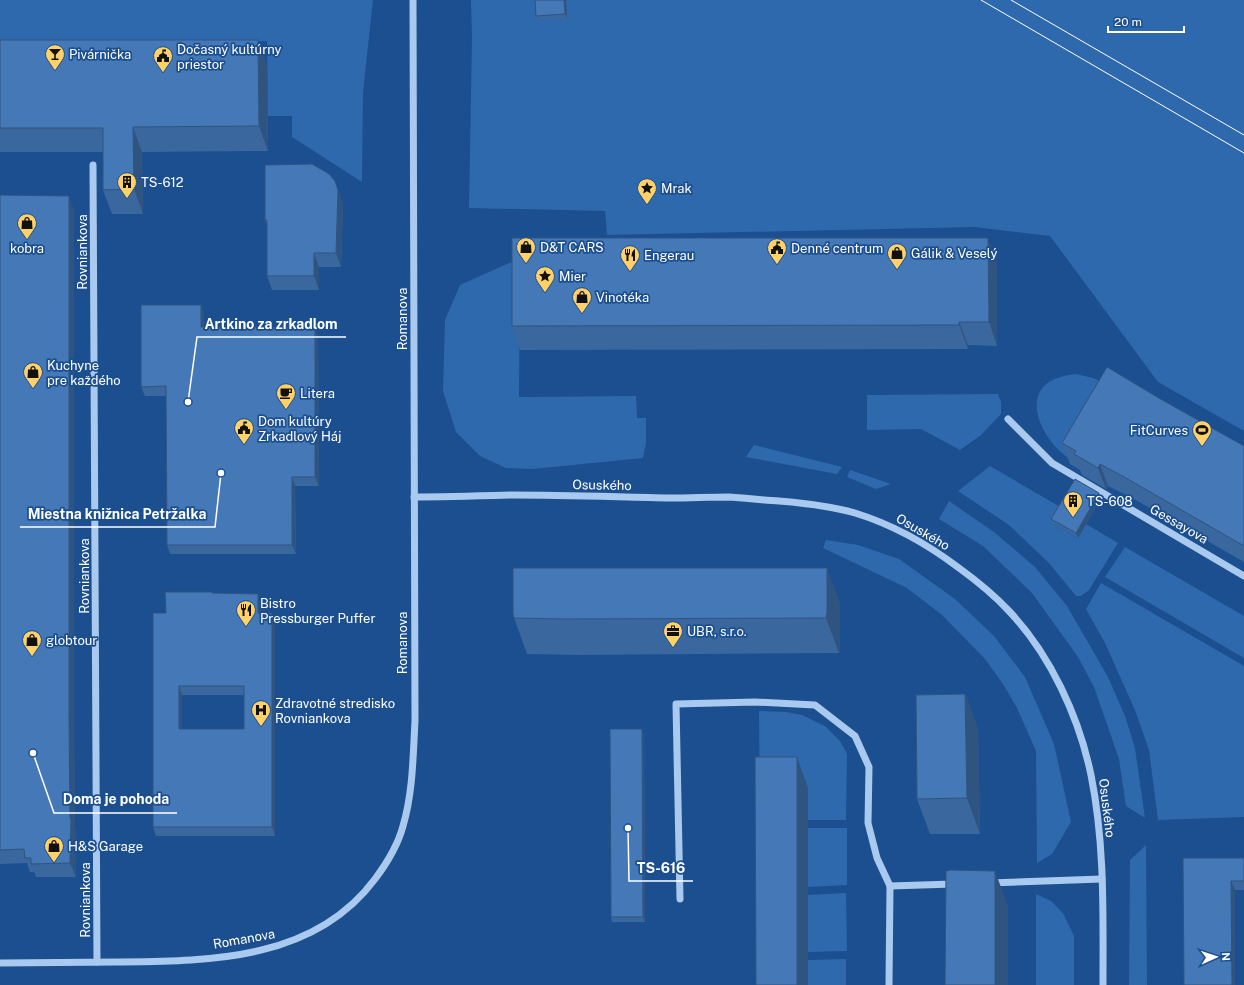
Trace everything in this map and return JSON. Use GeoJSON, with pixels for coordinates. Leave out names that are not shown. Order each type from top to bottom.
{"type":"FeatureCollection","features":[{"type":"Feature","properties":{"kind":"street","name":"Romanova"},"geometry":{"type":"LineString","coordinates":[[0,963],[171,961],[231,956],[288,944],[323,926],[339,916],[352,905],[369,887],[394,849],[403,827],[409,802],[415,721],[413,0]]}},
{"type":"Feature","properties":{"kind":"street","name":"Rovniankova"},"geometry":{"type":"LineString","coordinates":[[93,165],[97,962]]}},
{"type":"Feature","properties":{"kind":"street","name":"Gessayova"},"geometry":{"type":"LineString","coordinates":[[1008,418],[1052,463],[1244,576]]}},
{"type":"Feature","properties":{"kind":"street","name":"Osuského"},"geometry":{"type":"LineString","coordinates":[[414,498],[514,495],[730,498],[799,503],[827,506],[880,522],[922,542],[940,553],[974,579],[1010,612],[1026,631],[1044,657],[1059,684],[1083,741],[1097,807],[1102,879],[1103,985]]}},
{"type":"Feature","properties":{"kind":"street"},"geometry":{"type":"LineString","coordinates":[[680,899],[676,704],[755,702],[816,705],[854,736],[869,767],[868,823],[877,858],[890,886],[889,985]]}},
{"type":"Feature","properties":{"kind":"street"},"geometry":{"type":"LineString","coordinates":[[985,883],[1102,879]]}},
{"type":"Feature","properties":{"kind":"street"},"geometry":{"type":"LineString","coordinates":[[890,886],[961,884]]}},
{"type":"Feature","properties":{"kind":"shaded area"},"geometry":{"type":"Polygon","coordinates":[[[0,0],[373,0],[363,92],[362,182],[292,137],[292,116],[268,116],[267,41],[0,41],[0,0]]]}},
{"type":"Feature","properties":{"kind":"shaded area"},"geometry":{"type":"Polygon","coordinates":[[[471,0],[1244,0],[1244,431],[1158,382],[1050,236],[975,227],[607,235],[605,211],[469,208],[472,38],[471,0]]]}},
{"type":"Feature","properties":{"kind":"shaded area"},"geometry":{"type":"Polygon","coordinates":[[[520,262],[519,397],[636,396],[637,418],[646,418],[646,443],[643,458],[533,469],[506,468],[480,456],[456,432],[443,391],[445,320],[460,285],[509,263],[520,262]]]}},
{"type":"Feature","properties":{"kind":"shaded area"},"geometry":{"type":"Polygon","coordinates":[[[1076,374],[1093,378],[1115,388],[1072,461],[1050,441],[1039,419],[1037,402],[1043,387],[1051,381],[1064,376],[1076,374]]]}},
{"type":"Feature","properties":{"kind":"shaded area"},"geometry":{"type":"Polygon","coordinates":[[[998,394],[1001,402],[1001,414],[981,435],[960,450],[921,429],[867,430],[867,395],[998,394]]]}},
{"type":"Feature","properties":{"kind":"shaded area"},"geometry":{"type":"Polygon","coordinates":[[[754,445],[842,467],[837,474],[746,457],[754,445]]]}},
{"type":"Feature","properties":{"kind":"shaded area"},"geometry":{"type":"Polygon","coordinates":[[[990,466],[1062,508],[1053,524],[1078,538],[1086,524],[1118,543],[1089,590],[1081,596],[1076,596],[1049,563],[1009,525],[958,491],[990,466]]]}},
{"type":"Feature","properties":{"kind":"shaded area"},"geometry":{"type":"Polygon","coordinates":[[[850,470],[891,484],[876,489],[847,477],[850,470]]]}},
{"type":"Feature","properties":{"kind":"shaded area"},"geometry":{"type":"Polygon","coordinates":[[[949,501],[994,532],[1035,567],[1067,606],[1108,677],[1125,716],[1135,748],[1145,818],[1126,806],[1119,759],[1094,687],[1078,657],[1032,593],[983,546],[939,519],[949,501]]]}},
{"type":"Feature","properties":{"kind":"shaded area"},"geometry":{"type":"Polygon","coordinates":[[[826,540],[858,545],[899,559],[955,599],[994,636],[1025,677],[1054,744],[1071,822],[1052,854],[1037,863],[1036,751],[1017,708],[1003,684],[985,659],[942,615],[907,588],[823,548],[826,540]]]}},
{"type":"Feature","properties":{"kind":"shaded area"},"geometry":{"type":"Polygon","coordinates":[[[1125,547],[1244,616],[1244,658],[1105,577],[1125,547]]]}},
{"type":"Feature","properties":{"kind":"shaded area"},"geometry":{"type":"Polygon","coordinates":[[[1101,583],[1244,666],[1244,817],[1158,820],[1149,750],[1135,710],[1105,643],[1086,609],[1101,583]]]}},
{"type":"Feature","properties":{"kind":"shaded area"},"geometry":{"type":"Polygon","coordinates":[[[759,711],[786,712],[802,715],[825,726],[840,741],[847,754],[846,820],[808,820],[808,788],[760,814],[759,711]]]}},
{"type":"Feature","properties":{"kind":"shaded area"},"geometry":{"type":"Polygon","coordinates":[[[808,828],[847,828],[847,885],[808,887],[808,828]]]}},
{"type":"Feature","properties":{"kind":"shaded area"},"geometry":{"type":"Polygon","coordinates":[[[1146,845],[1147,985],[1129,985],[1130,860],[1146,845]]]}},
{"type":"Feature","properties":{"kind":"shaded area"},"geometry":{"type":"Polygon","coordinates":[[[846,893],[847,951],[808,952],[808,895],[846,893]]]}},
{"type":"Feature","properties":{"kind":"shaded area"},"geometry":{"type":"Polygon","coordinates":[[[1036,894],[1051,901],[1063,913],[1074,936],[1074,985],[1036,985],[1036,894]]]}},
{"type":"Feature","properties":{"kind":"shaded area"},"geometry":{"type":"Polygon","coordinates":[[[846,959],[846,985],[808,985],[808,960],[846,959]]]}},
{"type":"Feature","properties":{"kind":"building"},"geometry":{"type":"Polygon","coordinates":[[[535,0],[564,0],[565,14],[536,16],[535,0]]]}},
{"type":"Feature","properties":{"kind":"building"},"geometry":{"type":"Polygon","coordinates":[[[0,40],[258,40],[259,126],[133,127],[134,189],[103,190],[103,128],[0,128],[0,40]]]}},
{"type":"Feature","properties":{"kind":"building"},"geometry":{"type":"Polygon","coordinates":[[[312,164],[329,174],[335,181],[338,190],[336,253],[314,253],[314,276],[267,276],[265,165],[312,164]]]}},
{"type":"Feature","properties":{"kind":"building"},"geometry":{"type":"Polygon","coordinates":[[[0,195],[69,196],[70,863],[31,864],[31,858],[25,858],[24,849],[0,850],[0,195]]]}},
{"type":"Feature","properties":{"kind":"building"},"geometry":{"type":"Polygon","coordinates":[[[512,238],[988,238],[989,322],[959,322],[959,325],[512,326],[512,238]]]}},
{"type":"Feature","properties":{"kind":"building","name":"Dom kultúry Zrkadlový Háj"},"geometry":{"type":"Polygon","coordinates":[[[141,305],[201,305],[201,327],[315,327],[315,477],[292,477],[292,545],[167,545],[166,386],[141,387],[141,305]]]}},
{"type":"Feature","properties":{"kind":"building"},"geometry":{"type":"Polygon","coordinates":[[[1107,367],[1244,446],[1244,546],[1100,464],[1098,468],[1074,454],[1076,451],[1062,443],[1107,367]]]}},
{"type":"Feature","properties":{"kind":"building"},"geometry":{"type":"Polygon","coordinates":[[[1075,479],[1099,493],[1076,533],[1051,519],[1075,479]]]}},
{"type":"Feature","properties":{"kind":"building"},"geometry":{"type":"Polygon","coordinates":[[[513,568],[827,568],[827,613],[826,618],[514,618],[513,568]]]}},
{"type":"Feature","properties":{"kind":"building","name":"Zdravotné stredisko Rovniankova"},"geometry":{"type":"Polygon","coordinates":[[[165,592],[258,594],[258,613],[272,613],[272,827],[153,827],[153,613],[166,613],[165,592]],[[179,686],[179,729],[244,729],[244,686],[179,686]]]}},
{"type":"Feature","properties":{"kind":"building"},"geometry":{"type":"Polygon","coordinates":[[[965,694],[967,798],[917,799],[916,695],[965,694]]]}},
{"type":"Feature","properties":{"kind":"building"},"geometry":{"type":"Polygon","coordinates":[[[610,729],[642,729],[643,917],[611,917],[610,729]]]}},
{"type":"Feature","properties":{"kind":"building"},"geometry":{"type":"Polygon","coordinates":[[[755,757],[797,757],[797,985],[756,985],[755,757]]]}},
{"type":"Feature","properties":{"kind":"building"},"geometry":{"type":"Polygon","coordinates":[[[1183,858],[1244,858],[1244,881],[1231,881],[1232,985],[1184,985],[1183,858]]]}},
{"type":"Feature","properties":{"kind":"building"},"geometry":{"type":"Polygon","coordinates":[[[946,871],[995,871],[995,985],[945,985],[946,871]]]}},
{"type":"Feature","properties":{"kind":"tram line"},"geometry":{"type":"LineString","coordinates":[[981,0],[1244,153]]}},
{"type":"Feature","properties":{"kind":"tram line"},"geometry":{"type":"LineString","coordinates":[[1011,0],[1244,135]]}},
{"type":"Feature","properties":{"kind":"place","name":"Pivárnička"},"geometry":{"type":"Point","coordinates":[55,71]}},
{"type":"Feature","properties":{"kind":"place","name":"Dočasný kultúrny priestor"},"geometry":{"type":"Point","coordinates":[163,73]}},
{"type":"Feature","properties":{"kind":"place","name":"TS-612"},"geometry":{"type":"Point","coordinates":[127,199]}},
{"type":"Feature","properties":{"kind":"place","name":"Mrak"},"geometry":{"type":"Point","coordinates":[647,205]}},
{"type":"Feature","properties":{"kind":"place","name":"kobra"},"geometry":{"type":"Point","coordinates":[27,240]}},
{"type":"Feature","properties":{"kind":"place","name":"D&T CARS"},"geometry":{"type":"Point","coordinates":[526,264]}},
{"type":"Feature","properties":{"kind":"place","name":"Denné centrum"},"geometry":{"type":"Point","coordinates":[777,265]}},
{"type":"Feature","properties":{"kind":"place","name":"Gálik & Veselý"},"geometry":{"type":"Point","coordinates":[897,270]}},
{"type":"Feature","properties":{"kind":"place","name":"Engerau"},"geometry":{"type":"Point","coordinates":[630,272]}},
{"type":"Feature","properties":{"kind":"place","name":"Mier"},"geometry":{"type":"Point","coordinates":[545,293]}},
{"type":"Feature","properties":{"kind":"place","name":"Vinotéka"},"geometry":{"type":"Point","coordinates":[582,314]}},
{"type":"Feature","properties":{"kind":"place","name":"Kuchyne pre každého"},"geometry":{"type":"Point","coordinates":[33,389]}},
{"type":"Feature","properties":{"kind":"place","name":"Artkino za zrkadlom"},"geometry":{"type":"Point","coordinates":[188,402]}},
{"type":"Feature","properties":{"kind":"place","name":"Litera"},"geometry":{"type":"Point","coordinates":[286,410]}},
{"type":"Feature","properties":{"kind":"place","name":"Dom kultúry Zrkadlový Háj"},"geometry":{"type":"Point","coordinates":[244,445]}},
{"type":"Feature","properties":{"kind":"place","name":"FitCurves"},"geometry":{"type":"Point","coordinates":[1202,447]}},
{"type":"Feature","properties":{"kind":"place","name":"Miestna knižnica Petržalka"},"geometry":{"type":"Point","coordinates":[221,473]}},
{"type":"Feature","properties":{"kind":"place","name":"TS-608"},"geometry":{"type":"Point","coordinates":[1073,518]}},
{"type":"Feature","properties":{"kind":"place","name":"Bistro Pressburger Puffer"},"geometry":{"type":"Point","coordinates":[246,627]}},
{"type":"Feature","properties":{"kind":"place","name":"UBR, s.r.o."},"geometry":{"type":"Point","coordinates":[673,648]}},
{"type":"Feature","properties":{"kind":"place","name":"globtour"},"geometry":{"type":"Point","coordinates":[32,657]}},
{"type":"Feature","properties":{"kind":"place","name":"Zdravotné stredisko Rovniankova"},"geometry":{"type":"Point","coordinates":[261,727]}},
{"type":"Feature","properties":{"kind":"place","name":"Doma je pohoda"},"geometry":{"type":"Point","coordinates":[33,753]}},
{"type":"Feature","properties":{"kind":"place","name":"TS-616"},"geometry":{"type":"Point","coordinates":[628,828]}},
{"type":"Feature","properties":{"kind":"place","name":"H&S Garage"},"geometry":{"type":"Point","coordinates":[54,863]}}]}
